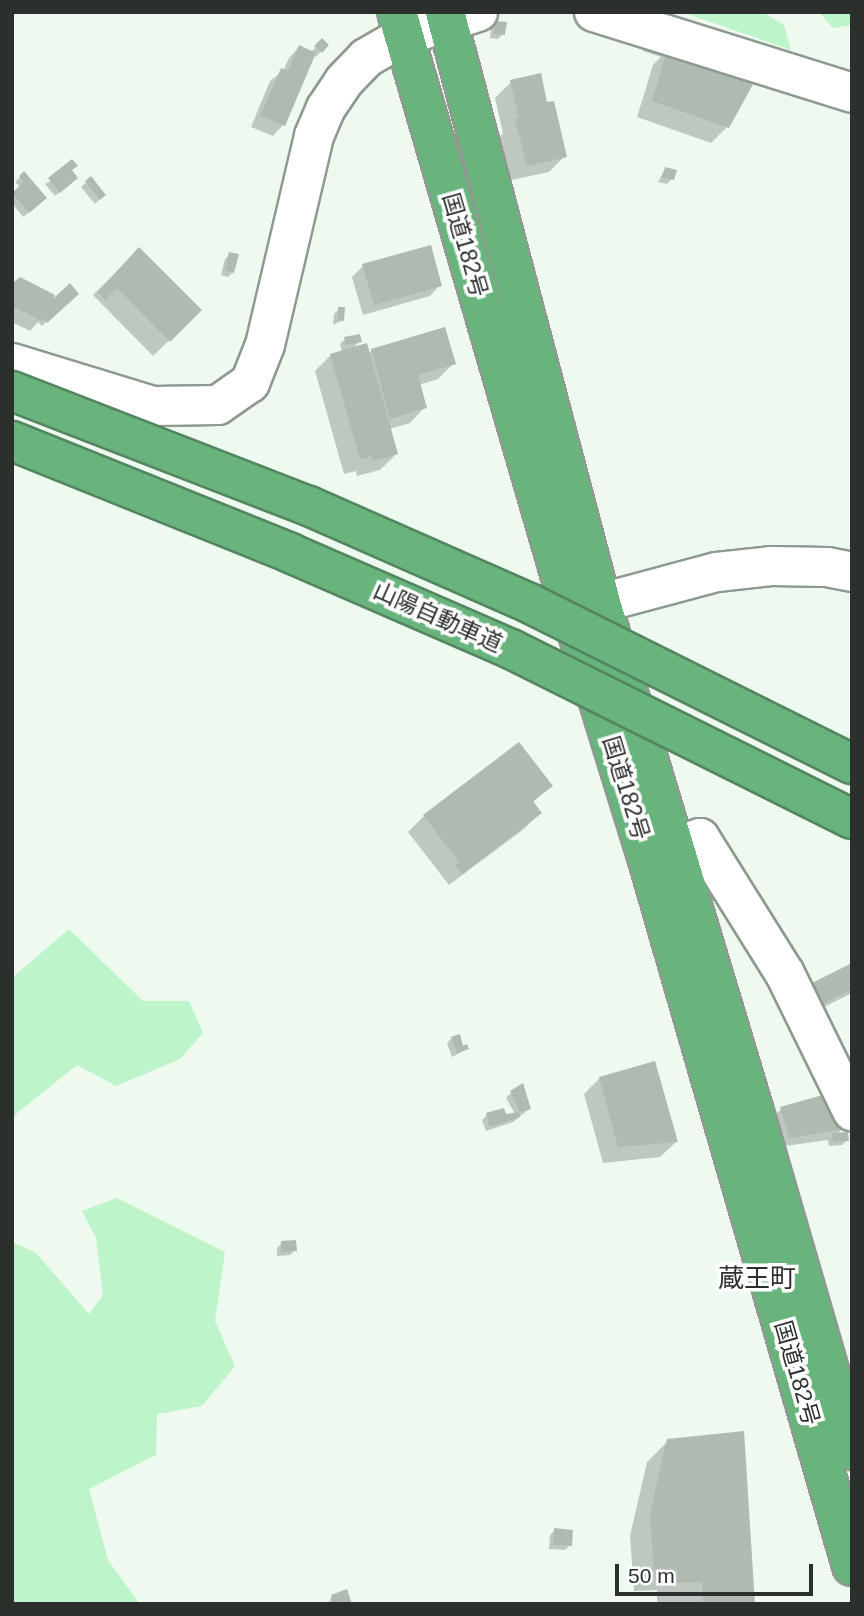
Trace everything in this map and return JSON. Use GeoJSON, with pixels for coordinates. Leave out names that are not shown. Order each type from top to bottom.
{"type":"FeatureCollection","features":[{"type":"Feature","properties":{"kind":"highway","name":"国道182号"},"geometry":{"type":"LineString","coordinates":[[457,15],[544,396],[586,607]]}},
{"type":"Feature","properties":{"kind":"highway","name":"国道182号"},"geometry":{"type":"LineString","coordinates":[[400,24],[852,1450]]}},
{"type":"Feature","properties":{"kind":"highway"},"geometry":{"type":"LineString","coordinates":[[12,391],[309,506],[531,604],[852,764]]}},
{"type":"Feature","properties":{"kind":"highway","name":"山陽自動車道"},"geometry":{"type":"LineString","coordinates":[[12,441],[289,553],[511,649],[852,819]]}},
{"type":"Feature","properties":{"kind":"highway","name":"国道182号"},"geometry":{"type":"LineString","coordinates":[[661,851],[852,1566]]}},
{"type":"Feature","properties":{"kind":"street"},"geometry":{"type":"LineString","coordinates":[[594,12],[852,93]]}},
{"type":"Feature","properties":{"kind":"street"},"geometry":{"type":"LineString","coordinates":[[12,363],[153,406],[218,405],[250,383],[265,345],[314,136],[326,108],[344,81],[400,24],[457,15]]}},
{"type":"Feature","properties":{"kind":"street"},"geometry":{"type":"LineString","coordinates":[[586,607],[718,572],[771,566],[827,568],[852,572]]}},
{"type":"Feature","properties":{"kind":"street"},"geometry":{"type":"LineString","coordinates":[[661,851],[700,838],[785,974],[852,1111]]}},
{"type":"Feature","properties":{"kind":"green space"},"geometry":{"type":"Polygon","coordinates":[[[682,12],[762,12],[784,25],[791,50],[682,12]]]}},
{"type":"Feature","properties":{"kind":"green space"},"geometry":{"type":"Polygon","coordinates":[[[819,12],[852,12],[852,25],[833,28],[819,12]]]}},
{"type":"Feature","properties":{"kind":"green space"},"geometry":{"type":"Polygon","coordinates":[[[69,929],[143,1001],[189,1001],[203,1033],[180,1059],[116,1086],[77,1065],[17,1113],[12,1122],[12,978],[69,929]]]}},
{"type":"Feature","properties":{"kind":"green space"},"geometry":{"type":"Polygon","coordinates":[[[117,1198],[225,1252],[215,1321],[235,1366],[202,1406],[157,1414],[156,1455],[89,1489],[108,1560],[139,1603],[144,1604],[12,1604],[12,1242],[36,1253],[89,1314],[103,1295],[96,1238],[82,1211],[117,1198]]]}},
{"type":"Feature","properties":{"kind":"building"},"geometry":{"type":"Polygon","coordinates":[[[495,21],[507,22],[505,35],[494,34],[495,21]]]}},
{"type":"Feature","properties":{"kind":"building"},"geometry":{"type":"Polygon","coordinates":[[[322,38],[329,45],[322,53],[314,46],[322,38]]]}},
{"type":"Feature","properties":{"kind":"building"},"geometry":{"type":"Polygon","coordinates":[[[299,45],[316,53],[285,126],[260,116],[281,68],[288,71],[299,45]]]}},
{"type":"Feature","properties":{"kind":"building"},"geometry":{"type":"Polygon","coordinates":[[[668,47],[757,77],[729,128],[652,101],[668,47]]]}},
{"type":"Feature","properties":{"kind":"building"},"geometry":{"type":"Polygon","coordinates":[[[541,73],[547,102],[554,101],[567,157],[527,166],[515,119],[519,118],[510,80],[541,73]]]}},
{"type":"Feature","properties":{"kind":"building"},"geometry":{"type":"Polygon","coordinates":[[[72,159],[78,166],[72,170],[78,178],[60,193],[48,178],[72,159]]]}},
{"type":"Feature","properties":{"kind":"building"},"geometry":{"type":"Polygon","coordinates":[[[665,167],[677,170],[674,180],[662,177],[665,167]]]}},
{"type":"Feature","properties":{"kind":"building"},"geometry":{"type":"Polygon","coordinates":[[[24,171],[47,198],[29,213],[12,193],[24,182],[19,176],[24,171]]]}},
{"type":"Feature","properties":{"kind":"building"},"geometry":{"type":"Polygon","coordinates":[[[91,176],[106,195],[100,200],[85,181],[91,176]]]}},
{"type":"Feature","properties":{"kind":"building"},"geometry":{"type":"Polygon","coordinates":[[[431,245],[442,286],[374,305],[362,264],[431,245]]]}},
{"type":"Feature","properties":{"kind":"building"},"geometry":{"type":"Polygon","coordinates":[[[139,247],[202,310],[170,342],[117,288],[105,300],[98,292],[139,247]]]}},
{"type":"Feature","properties":{"kind":"building"},"geometry":{"type":"Polygon","coordinates":[[[229,252],[239,254],[234,273],[225,270],[229,252]]]}},
{"type":"Feature","properties":{"kind":"building"},"geometry":{"type":"Polygon","coordinates":[[[20,277],[55,295],[54,298],[70,283],[79,294],[47,323],[44,318],[42,321],[12,306],[12,284],[20,277]]]}},
{"type":"Feature","properties":{"kind":"building"},"geometry":{"type":"Polygon","coordinates":[[[338,307],[345,307],[344,321],[338,320],[338,307]]]}},
{"type":"Feature","properties":{"kind":"building"},"geometry":{"type":"Polygon","coordinates":[[[445,327],[456,364],[418,375],[427,408],[390,419],[371,349],[445,327]]]}},
{"type":"Feature","properties":{"kind":"building"},"geometry":{"type":"Polygon","coordinates":[[[360,334],[362,342],[346,345],[344,337],[360,334]]]}},
{"type":"Feature","properties":{"kind":"building"},"geometry":{"type":"Polygon","coordinates":[[[367,343],[398,454],[373,461],[372,456],[360,459],[330,354],[367,343]]]}},
{"type":"Feature","properties":{"kind":"building"},"geometry":{"type":"Polygon","coordinates":[[[519,742],[553,786],[533,801],[542,813],[462,874],[455,865],[459,862],[423,815],[519,742]]]}},
{"type":"Feature","properties":{"kind":"building"},"geometry":{"type":"Polygon","coordinates":[[[852,963],[852,989],[821,1005],[810,984],[852,963]]]}},
{"type":"Feature","properties":{"kind":"building"},"geometry":{"type":"Polygon","coordinates":[[[460,1034],[463,1046],[467,1044],[469,1049],[457,1053],[451,1037],[460,1034]]]}},
{"type":"Feature","properties":{"kind":"building"},"geometry":{"type":"Polygon","coordinates":[[[655,1061],[678,1142],[618,1147],[599,1077],[655,1061]]]}},
{"type":"Feature","properties":{"kind":"building"},"geometry":{"type":"Polygon","coordinates":[[[523,1083],[531,1109],[520,1112],[510,1091],[523,1083]]]}},
{"type":"Feature","properties":{"kind":"building"},"geometry":{"type":"Polygon","coordinates":[[[830,1093],[844,1129],[789,1138],[780,1107],[830,1093]]]}},
{"type":"Feature","properties":{"kind":"building"},"geometry":{"type":"Polygon","coordinates":[[[504,1108],[506,1114],[519,1112],[520,1117],[490,1127],[486,1113],[504,1108]]]}},
{"type":"Feature","properties":{"kind":"building"},"geometry":{"type":"Polygon","coordinates":[[[848,1132],[849,1141],[833,1142],[832,1133],[848,1132]]]}},
{"type":"Feature","properties":{"kind":"building"},"geometry":{"type":"Polygon","coordinates":[[[296,1240],[297,1251],[281,1252],[281,1241],[296,1240]]]}},
{"type":"Feature","properties":{"kind":"building"},"geometry":{"type":"Polygon","coordinates":[[[744,1431],[755,1604],[703,1604],[702,1582],[677,1583],[677,1570],[654,1571],[650,1514],[667,1439],[744,1431]]]}},
{"type":"Feature","properties":{"kind":"building"},"geometry":{"type":"Polygon","coordinates":[[[554,1528],[573,1530],[572,1546],[553,1545],[554,1528]]]}},
{"type":"Feature","properties":{"kind":"building"},"geometry":{"type":"Polygon","coordinates":[[[347,1589],[352,1604],[334,1604],[331,1595],[347,1589]]]}},
{"type":"Feature","properties":{"kind":"district","name":"蔵王町"},"geometry":{"type":"Point","coordinates":[757,1279]}}]}
